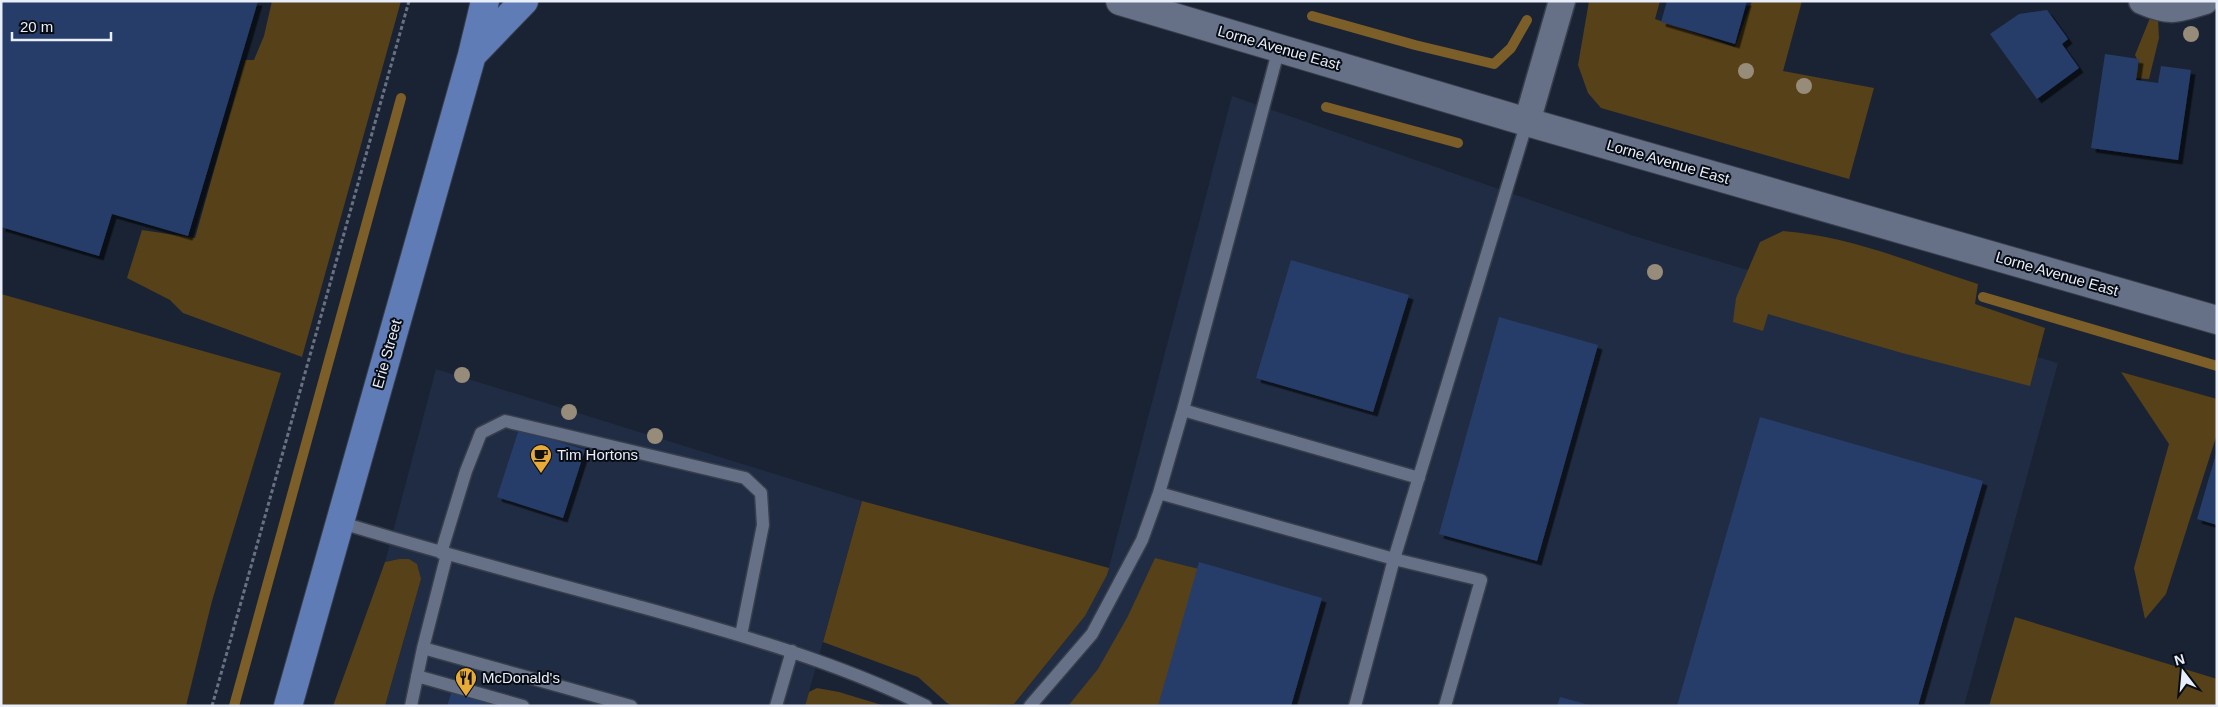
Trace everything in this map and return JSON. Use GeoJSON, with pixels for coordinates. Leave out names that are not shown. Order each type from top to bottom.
{"type":"FeatureCollection","features":[{"type":"Feature","properties":{"kind":"main road"},"geometry":{"type":"LineString","coordinates":[[471,1],[472,55]]}},
{"type":"Feature","properties":{"kind":"main road","name":"Erie Street"},"geometry":{"type":"LineString","coordinates":[[288,706],[472,55],[485,1]]}},
{"type":"Feature","properties":{"kind":"main road"},"geometry":{"type":"LineString","coordinates":[[472,55],[524,1]]}},
{"type":"Feature","properties":{"kind":"main road","name":"Lorne Avenue East"},"geometry":{"type":"LineString","coordinates":[[1120,1],[1528,122],[2217,320]]}},
{"type":"Feature","properties":{"kind":"street"},"geometry":{"type":"LineString","coordinates":[[1528,122],[1562,1]]}},
{"type":"Feature","properties":{"kind":"street"},"geometry":{"type":"LineString","coordinates":[[2142,1],[2158,8],[2178,9],[2184,9],[2205,1]]}},
{"type":"Feature","properties":{"kind":"lane"},"geometry":{"type":"LineString","coordinates":[[1030,706],[1092,634],[1142,540],[1159,493],[1280,48]]}},
{"type":"Feature","properties":{"kind":"lane"},"geometry":{"type":"LineString","coordinates":[[1355,706],[1394,559],[1528,122]]}},
{"type":"Feature","properties":{"kind":"lane"},"geometry":{"type":"LineString","coordinates":[[1182,410],[1419,478]]}},
{"type":"Feature","properties":{"kind":"lane"},"geometry":{"type":"LineString","coordinates":[[411,706],[444,554],[466,471],[481,433],[505,421],[744,478],[761,493],[763,525],[741,635]]}},
{"type":"Feature","properties":{"kind":"lane"},"geometry":{"type":"LineString","coordinates":[[1159,493],[1394,559],[1480,580],[1445,706]]}},
{"type":"Feature","properties":{"kind":"lane"},"geometry":{"type":"LineString","coordinates":[[339,522],[444,554],[741,635],[792,651],[894,690],[926,706]]}},
{"type":"Feature","properties":{"kind":"lane"},"geometry":{"type":"LineString","coordinates":[[423,648],[631,706]]}},
{"type":"Feature","properties":{"kind":"lane"},"geometry":{"type":"LineString","coordinates":[[776,706],[792,651]]}},
{"type":"Feature","properties":{"kind":"lane"},"geometry":{"type":"LineString","coordinates":[[417,676],[523,706]]}},
{"type":"Feature","properties":{"kind":"path"},"geometry":{"type":"LineString","coordinates":[[212,706],[409,1]]}},
{"type":"Feature","properties":{"kind":"shaded area"},"geometry":{"type":"Polygon","coordinates":[[[272,1],[401,1],[302,357],[183,313],[170,300],[127,278],[142,230],[195,238],[245,60],[254,60],[264,36],[272,1]]]}},
{"type":"Feature","properties":{"kind":"shaded area"},"geometry":{"type":"Polygon","coordinates":[[[1589,1],[1660,1],[1655,19],[1735,47],[1752,1],[1802,1],[1783,71],[1874,88],[1849,179],[1601,108],[1588,93],[1578,65],[1589,1]]]}},
{"type":"Feature","properties":{"kind":"shaded area"},"geometry":{"type":"Polygon","coordinates":[[[2150,18],[2158,20],[2159,38],[2149,79],[2135,78],[2139,63],[2135,55],[2150,18]]]}},
{"type":"Feature","properties":{"kind":"shaded area"},"geometry":{"type":"Polygon","coordinates":[[[1232,96],[1634,236],[2058,363],[1964,706],[1013,706],[1085,616],[1107,575],[1232,96]]]}},
{"type":"Feature","properties":{"kind":"shaded area"},"geometry":{"type":"Polygon","coordinates":[[[1783,231],[1808,234],[1858,245],[1978,284],[1975,304],[2045,328],[2030,386],[1902,353],[1768,314],[1763,331],[1733,322],[1736,298],[1760,242],[1783,231]]]}},
{"type":"Feature","properties":{"kind":"shaded area"},"geometry":{"type":"Polygon","coordinates":[[[1,294],[281,373],[212,601],[186,706],[1,706],[1,294]]]}},
{"type":"Feature","properties":{"kind":"shaded area"},"geometry":{"type":"Polygon","coordinates":[[[436,369],[862,501],[805,706],[385,706],[421,579],[399,559],[385,562],[436,369]]]}},
{"type":"Feature","properties":{"kind":"shaded area"},"geometry":{"type":"Polygon","coordinates":[[[2121,372],[2217,399],[2217,434],[2166,594],[2145,619],[2134,568],[2169,444],[2121,372]]]}},
{"type":"Feature","properties":{"kind":"shaded area"},"geometry":{"type":"Polygon","coordinates":[[[862,501],[1109,568],[1107,575],[1085,616],[1014,704],[953,706],[947,703],[918,677],[823,642],[862,501]]]}},
{"type":"Feature","properties":{"kind":"shaded area"},"geometry":{"type":"Polygon","coordinates":[[[1155,558],[1199,569],[1160,706],[1068,706],[1098,669],[1128,616],[1155,558]]]}},
{"type":"Feature","properties":{"kind":"shaded area"},"geometry":{"type":"Polygon","coordinates":[[[409,559],[417,564],[421,579],[385,706],[333,706],[385,562],[409,559]]]}},
{"type":"Feature","properties":{"kind":"shaded area"},"geometry":{"type":"Polygon","coordinates":[[[2015,617],[2217,679],[2217,706],[1989,706],[2015,617]]]}},
{"type":"Feature","properties":{"kind":"shaded area"},"geometry":{"type":"Polygon","coordinates":[[[817,688],[839,692],[885,706],[805,706],[809,692],[817,688]]]}},
{"type":"Feature","properties":{"kind":"building"},"geometry":{"type":"Polygon","coordinates":[[[1,1],[258,1],[188,236],[112,214],[99,256],[1,227],[1,1]]]}},
{"type":"Feature","properties":{"kind":"building"},"geometry":{"type":"Polygon","coordinates":[[[1667,1],[1747,1],[1735,44],[1661,22],[1667,1]]]}},
{"type":"Feature","properties":{"kind":"building"},"geometry":{"type":"Polygon","coordinates":[[[2047,10],[2068,39],[2062,44],[2079,68],[2037,99],[1990,34],[2019,14],[2047,10]]]}},
{"type":"Feature","properties":{"kind":"building"},"geometry":{"type":"Polygon","coordinates":[[[2105,54],[2139,59],[2136,80],[2158,83],[2161,66],[2191,70],[2178,160],[2091,148],[2105,54]]]}},
{"type":"Feature","properties":{"kind":"building"},"geometry":{"type":"Polygon","coordinates":[[[1291,260],[1409,295],[1373,412],[1256,378],[1291,260]]]}},
{"type":"Feature","properties":{"kind":"building"},"geometry":{"type":"Polygon","coordinates":[[[1499,317],[1598,345],[1537,561],[1439,534],[1499,317]]]}},
{"type":"Feature","properties":{"kind":"building"},"geometry":{"type":"Polygon","coordinates":[[[1760,417],[1983,481],[1918,706],[1677,706],[1760,417]]]}},
{"type":"Feature","properties":{"kind":"building","name":"Tim Hortons"},"geometry":{"type":"Polygon","coordinates":[[[519,429],[585,450],[563,518],[497,497],[519,429]]]}},
{"type":"Feature","properties":{"kind":"building"},"geometry":{"type":"Polygon","coordinates":[[[2217,454],[2217,525],[2197,519],[2217,454]]]}},
{"type":"Feature","properties":{"kind":"building"},"geometry":{"type":"Polygon","coordinates":[[[1199,562],[1322,598],[1291,706],[1158,706],[1199,562]]]}},
{"type":"Feature","properties":{"kind":"building","name":"McDonald's"},"geometry":{"type":"Polygon","coordinates":[[[453,688],[507,706],[447,706],[453,688]]]}},
{"type":"Feature","properties":{"kind":"building"},"geometry":{"type":"Polygon","coordinates":[[[1560,697],[1589,705],[1589,706],[1557,706],[1560,697]]]}},
{"type":"Feature","properties":{"kind":"waterway"},"geometry":{"type":"LineString","coordinates":[[1312,16],[1415,45],[1494,64],[1511,48],[1527,20]]}},
{"type":"Feature","properties":{"kind":"waterway"},"geometry":{"type":"LineString","coordinates":[[234,706],[401,98]]}},
{"type":"Feature","properties":{"kind":"waterway"},"geometry":{"type":"LineString","coordinates":[[1326,107],[1458,143]]}},
{"type":"Feature","properties":{"kind":"waterway"},"geometry":{"type":"LineString","coordinates":[[1983,297],[2217,366]]}},
{"type":"Feature","properties":{"kind":"place","name":"Tim Hortons"},"geometry":{"type":"Point","coordinates":[541,474]}},
{"type":"Feature","properties":{"kind":"place","name":"McDonald's"},"geometry":{"type":"Point","coordinates":[466,697]}}]}
